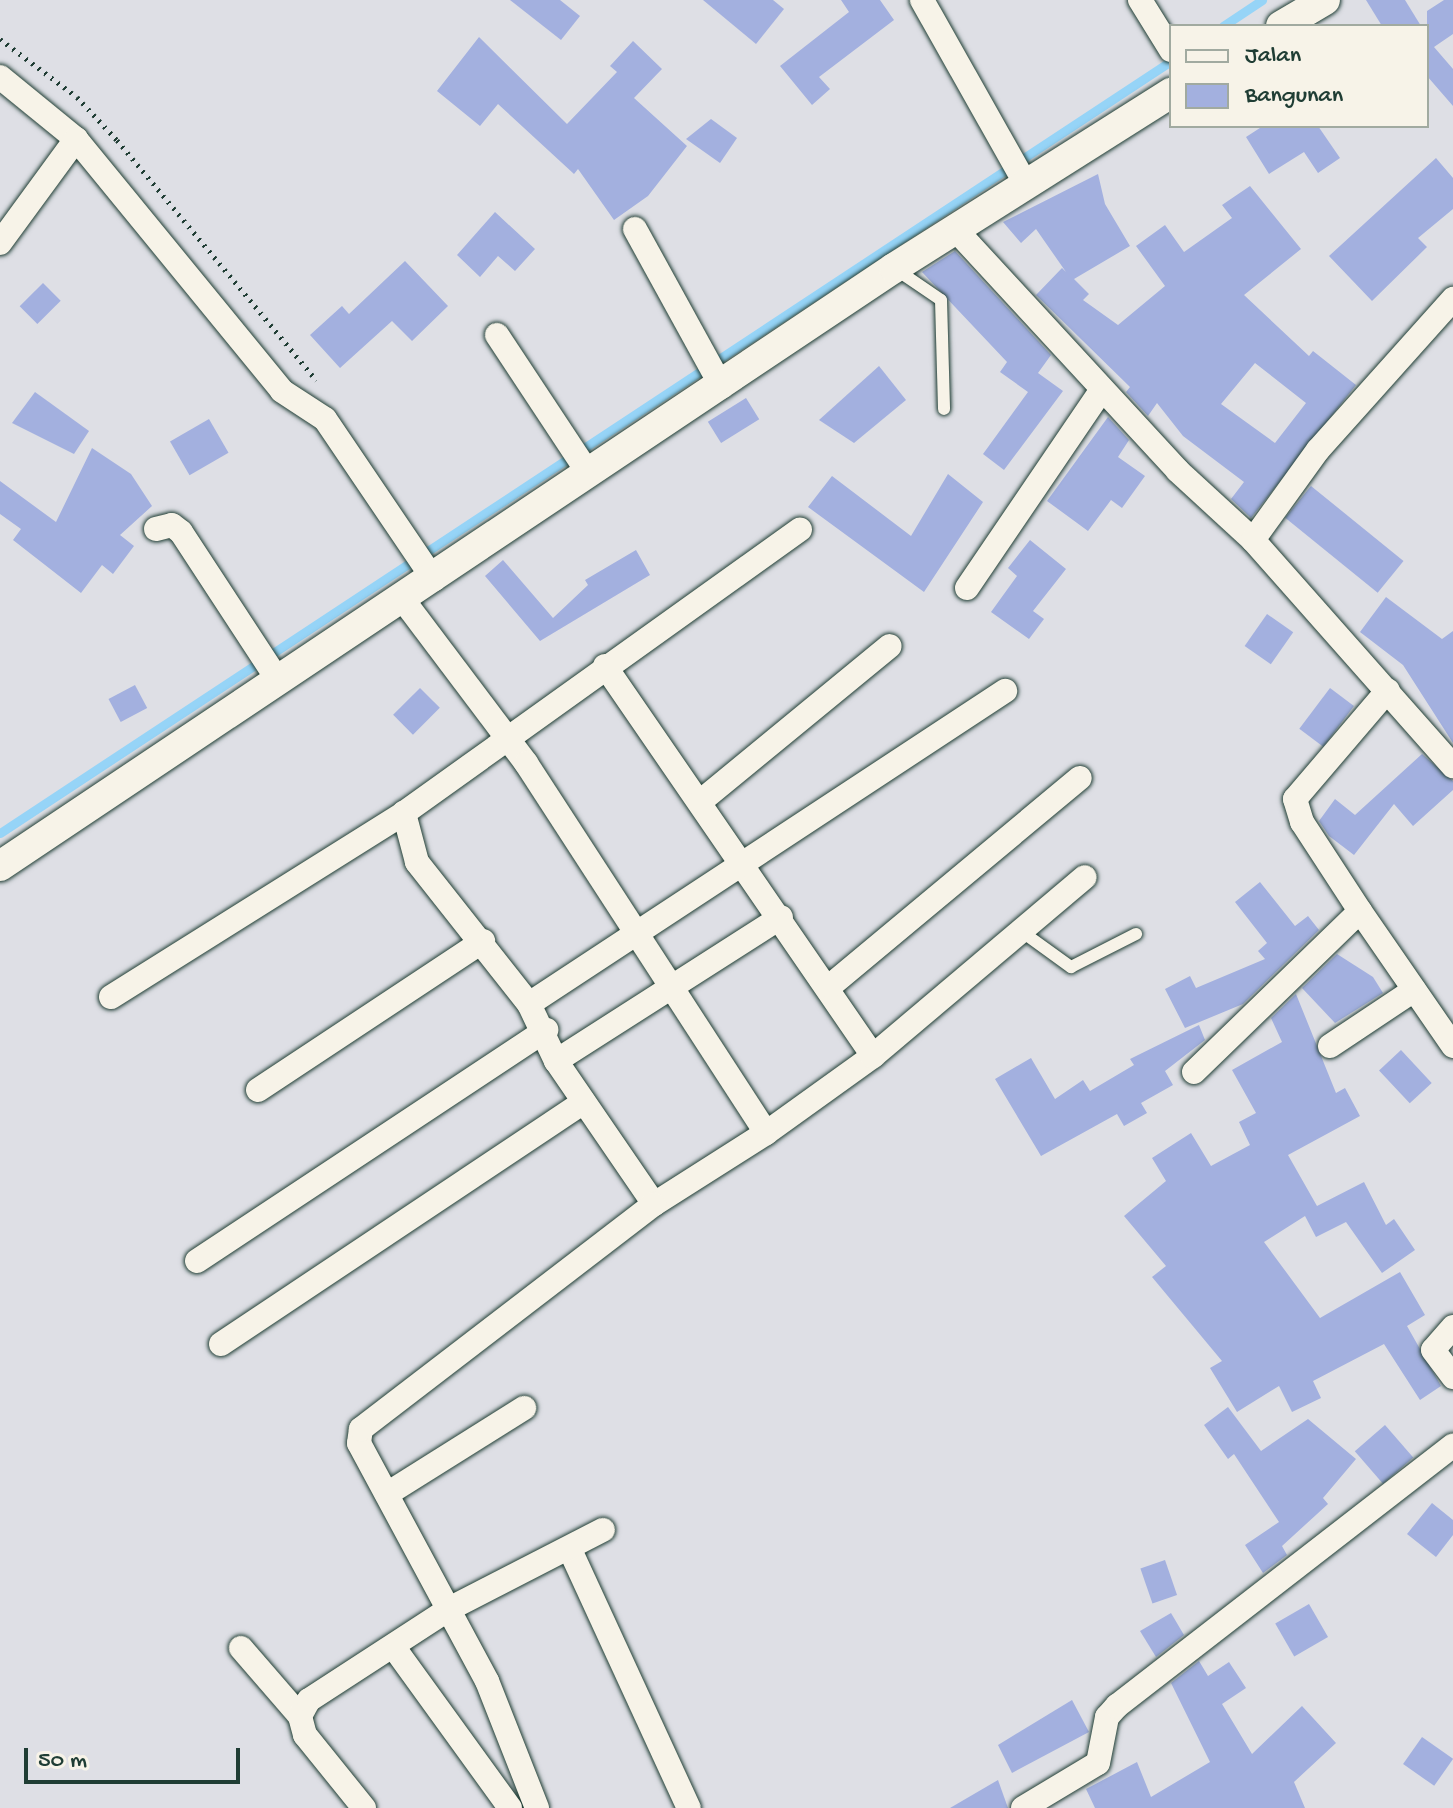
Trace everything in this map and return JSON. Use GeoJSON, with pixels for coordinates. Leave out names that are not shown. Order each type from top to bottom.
{"type":"FeatureCollection","features":[{"type":"Feature","properties":{"kind":"street"},"geometry":{"type":"LineString","coordinates":[[922,0],[1021,177]]}},
{"type":"Feature","properties":{"kind":"street"},"geometry":{"type":"LineString","coordinates":[[1140,0],[1169,47]]}},
{"type":"Feature","properties":{"kind":"street"},"geometry":{"type":"LineString","coordinates":[[1284,24],[1325,0]]}},
{"type":"Feature","properties":{"kind":"street"},"geometry":{"type":"LineString","coordinates":[[0,77],[76,139],[282,391],[325,419],[430,573]]}},
{"type":"Feature","properties":{"kind":"street"},"geometry":{"type":"LineString","coordinates":[[0,866],[273,673],[401,597],[430,573],[584,466],[955,229],[1021,177],[1169,94]]}},
{"type":"Feature","properties":{"kind":"street"},"geometry":{"type":"LineString","coordinates":[[3,231],[76,139]]}},
{"type":"Feature","properties":{"kind":"street"},"geometry":{"type":"LineString","coordinates":[[635,229],[717,379]]}},
{"type":"Feature","properties":{"kind":"street"},"geometry":{"type":"LineString","coordinates":[[955,229],[1102,389],[1253,540],[1453,766]]}},
{"type":"Feature","properties":{"kind":"street"},"geometry":{"type":"LineString","coordinates":[[1253,540],[1318,450],[1453,299]]}},
{"type":"Feature","properties":{"kind":"street"},"geometry":{"type":"LineString","coordinates":[[497,335],[584,466]]}},
{"type":"Feature","properties":{"kind":"street"},"geometry":{"type":"LineString","coordinates":[[967,588],[1102,389]]}},
{"type":"Feature","properties":{"kind":"street"},"geometry":{"type":"LineString","coordinates":[[156,529],[172,525],[181,532],[273,673]]}},
{"type":"Feature","properties":{"kind":"street"},"geometry":{"type":"LineString","coordinates":[[111,997],[404,813],[506,736],[800,529]]}},
{"type":"Feature","properties":{"kind":"street"},"geometry":{"type":"LineString","coordinates":[[401,597],[506,736],[638,932],[766,1133]]}},
{"type":"Feature","properties":{"kind":"street"},"geometry":{"type":"LineString","coordinates":[[701,801],[890,646]]}},
{"type":"Feature","properties":{"kind":"street"},"geometry":{"type":"LineString","coordinates":[[605,666],[830,986],[873,1056]]}},
{"type":"Feature","properties":{"kind":"street"},"geometry":{"type":"LineString","coordinates":[[1388,690],[1295,799],[1302,822],[1453,1046]]}},
{"type":"Feature","properties":{"kind":"street"},"geometry":{"type":"LineString","coordinates":[[529,1004],[638,932],[746,868],[1005,691]]}},
{"type":"Feature","properties":{"kind":"street"},"geometry":{"type":"LineString","coordinates":[[830,986],[1080,778]]}},
{"type":"Feature","properties":{"kind":"street"},"geometry":{"type":"LineString","coordinates":[[404,813],[417,862],[483,941],[529,1004],[546,1030],[556,1061],[654,1204]]}},
{"type":"Feature","properties":{"kind":"street"},"geometry":{"type":"LineString","coordinates":[[537,1808],[449,1609],[359,1443],[369,1417],[654,1204],[766,1133],[873,1056],[1085,877]]}},
{"type":"Feature","properties":{"kind":"street"},"geometry":{"type":"LineString","coordinates":[[1194,1072],[1360,911]]}},
{"type":"Feature","properties":{"kind":"street"},"geometry":{"type":"LineString","coordinates":[[556,1061],[781,917]]}},
{"type":"Feature","properties":{"kind":"street"},"geometry":{"type":"LineString","coordinates":[[258,1090],[483,941]]}},
{"type":"Feature","properties":{"kind":"street"},"geometry":{"type":"LineString","coordinates":[[1330,1046],[1414,990]]}},
{"type":"Feature","properties":{"kind":"street"},"geometry":{"type":"LineString","coordinates":[[197,1261],[546,1030]]}},
{"type":"Feature","properties":{"kind":"street"},"geometry":{"type":"LineString","coordinates":[[221,1344],[584,1102]]}},
{"type":"Feature","properties":{"kind":"street"},"geometry":{"type":"LineString","coordinates":[[1453,1327],[1433,1350],[1453,1377]]}},
{"type":"Feature","properties":{"kind":"street"},"geometry":{"type":"LineString","coordinates":[[387,1494],[524,1408]]}},
{"type":"Feature","properties":{"kind":"street"},"geometry":{"type":"LineString","coordinates":[[1035,1805],[1098,1763],[1107,1717],[1117,1706],[1453,1445]]}},
{"type":"Feature","properties":{"kind":"street"},"geometry":{"type":"LineString","coordinates":[[300,1716],[309,1700],[395,1649],[449,1609],[571,1552],[603,1530]]}},
{"type":"Feature","properties":{"kind":"street"},"geometry":{"type":"LineString","coordinates":[[571,1552],[689,1808]]}},
{"type":"Feature","properties":{"kind":"street"},"geometry":{"type":"LineString","coordinates":[[241,1648],[300,1716],[305,1735],[364,1808]]}},
{"type":"Feature","properties":{"kind":"street"},"geometry":{"type":"LineString","coordinates":[[395,1649],[510,1808]]}},
{"type":"Feature","properties":{"kind":"lane"},"geometry":{"type":"LineString","coordinates":[[894,268],[941,300],[944,409]]}},
{"type":"Feature","properties":{"kind":"lane"},"geometry":{"type":"LineString","coordinates":[[1021,931],[1071,967],[1136,934]]}},
{"type":"Feature","properties":{"kind":"building"},"geometry":{"type":"Polygon","coordinates":[[[510,0],[560,0],[580,16],[561,40],[510,0]]]}},
{"type":"Feature","properties":{"kind":"building"},"geometry":{"type":"Polygon","coordinates":[[[703,0],[773,0],[784,9],[756,44],[703,0]]]}},
{"type":"Feature","properties":{"kind":"building"},"geometry":{"type":"Polygon","coordinates":[[[841,0],[880,0],[894,20],[819,77],[830,89],[812,105],[780,66],[849,12],[841,0]]]}},
{"type":"Feature","properties":{"kind":"building"},"geometry":{"type":"Polygon","coordinates":[[[1366,0],[1405,0],[1420,24],[1381,24],[1366,0]]]}},
{"type":"Feature","properties":{"kind":"building"},"geometry":{"type":"Polygon","coordinates":[[[1444,0],[1453,0],[1453,34],[1434,47],[1453,69],[1453,106],[1429,78],[1427,11],[1444,0]]]}},
{"type":"Feature","properties":{"kind":"building"},"geometry":{"type":"Polygon","coordinates":[[[479,37],[567,124],[617,72],[610,66],[633,41],[662,69],[634,98],[687,146],[648,196],[614,220],[578,169],[574,174],[498,104],[480,126],[437,91],[479,37]]]}},
{"type":"Feature","properties":{"kind":"building"},"geometry":{"type":"Polygon","coordinates":[[[711,119],[737,138],[720,163],[686,139],[711,119]]]}},
{"type":"Feature","properties":{"kind":"building"},"geometry":{"type":"Polygon","coordinates":[[[1260,128],[1319,128],[1340,158],[1318,173],[1304,152],[1269,174],[1246,137],[1260,128]]]}},
{"type":"Feature","properties":{"kind":"building"},"geometry":{"type":"Polygon","coordinates":[[[1436,158],[1453,178],[1453,209],[1418,238],[1427,247],[1372,301],[1329,256],[1436,158]]]}},
{"type":"Feature","properties":{"kind":"building"},"geometry":{"type":"Polygon","coordinates":[[[1098,174],[1105,204],[1130,246],[1074,279],[1089,294],[1083,300],[1118,325],[1165,286],[1136,246],[1165,225],[1184,252],[1232,218],[1222,205],[1250,186],[1301,249],[1244,295],[1309,356],[1313,351],[1356,385],[1251,518],[1231,499],[1244,482],[1183,436],[1157,403],[1148,416],[1126,392],[1130,387],[1036,295],[1062,268],[1066,272],[1036,229],[1021,243],[1003,222],[1098,174]],[[1255,363],[1221,404],[1275,443],[1306,403],[1255,363]]]}},
{"type":"Feature","properties":{"kind":"building"},"geometry":{"type":"Polygon","coordinates":[[[495,212],[535,249],[515,271],[498,256],[480,277],[457,255],[495,212]]]}},
{"type":"Feature","properties":{"kind":"building"},"geometry":{"type":"Polygon","coordinates":[[[955,251],[1051,355],[1038,373],[1063,391],[1004,470],[983,454],[1028,392],[1000,372],[1007,362],[922,272],[955,251]]]}},
{"type":"Feature","properties":{"kind":"building"},"geometry":{"type":"Polygon","coordinates":[[[405,261],[448,306],[412,341],[392,321],[340,368],[310,335],[342,306],[349,314],[405,261]]]}},
{"type":"Feature","properties":{"kind":"building"},"geometry":{"type":"Polygon","coordinates":[[[43,283],[61,301],[37,324],[20,306],[43,283]]]}},
{"type":"Feature","properties":{"kind":"building"},"geometry":{"type":"Polygon","coordinates":[[[879,366],[906,400],[854,443],[819,420],[879,366]]]}},
{"type":"Feature","properties":{"kind":"building"},"geometry":{"type":"Polygon","coordinates":[[[35,392],[89,431],[74,454],[12,423],[35,392]]]}},
{"type":"Feature","properties":{"kind":"building"},"geometry":{"type":"Polygon","coordinates":[[[746,398],[759,419],[721,443],[708,422],[746,398]]]}},
{"type":"Feature","properties":{"kind":"building"},"geometry":{"type":"Polygon","coordinates":[[[1108,417],[1129,440],[1118,457],[1145,476],[1122,508],[1111,500],[1088,531],[1047,501],[1108,417]]]}},
{"type":"Feature","properties":{"kind":"building"},"geometry":{"type":"Polygon","coordinates":[[[209,419],[228,453],[190,475],[170,442],[209,419]]]}},
{"type":"Feature","properties":{"kind":"building"},"geometry":{"type":"Polygon","coordinates":[[[92,448],[131,474],[152,506],[120,535],[134,546],[113,574],[102,565],[81,593],[13,540],[21,529],[0,514],[0,481],[56,522],[92,448]]]}},
{"type":"Feature","properties":{"kind":"building"},"geometry":{"type":"Polygon","coordinates":[[[948,474],[983,502],[924,592],[808,507],[832,476],[911,536],[948,474]]]}},
{"type":"Feature","properties":{"kind":"building"},"geometry":{"type":"Polygon","coordinates":[[[1311,486],[1403,561],[1378,593],[1285,518],[1311,486]]]}},
{"type":"Feature","properties":{"kind":"building"},"geometry":{"type":"Polygon","coordinates":[[[1030,540],[1066,569],[1033,611],[1044,619],[1029,639],[991,612],[1017,576],[1008,568],[1030,540]]]}},
{"type":"Feature","properties":{"kind":"building"},"geometry":{"type":"Polygon","coordinates":[[[636,550],[650,575],[540,641],[485,576],[503,560],[553,618],[588,585],[585,580],[636,550]]]}},
{"type":"Feature","properties":{"kind":"building"},"geometry":{"type":"Polygon","coordinates":[[[1386,597],[1442,639],[1453,631],[1453,743],[1403,665],[1360,632],[1386,597]]]}},
{"type":"Feature","properties":{"kind":"building"},"geometry":{"type":"Polygon","coordinates":[[[1267,614],[1293,632],[1271,664],[1245,646],[1267,614]]]}},
{"type":"Feature","properties":{"kind":"building"},"geometry":{"type":"Polygon","coordinates":[[[135,685],[147,708],[121,722],[109,699],[135,685]]]}},
{"type":"Feature","properties":{"kind":"building"},"geometry":{"type":"Polygon","coordinates":[[[420,688],[440,708],[413,735],[393,715],[420,688]]]}},
{"type":"Feature","properties":{"kind":"building"},"geometry":{"type":"Polygon","coordinates":[[[1330,688],[1354,706],[1323,747],[1299,729],[1330,688]]]}},
{"type":"Feature","properties":{"kind":"building"},"geometry":{"type":"Polygon","coordinates":[[[1422,754],[1453,781],[1453,790],[1413,826],[1394,804],[1354,855],[1329,836],[1319,821],[1335,799],[1355,815],[1422,754]]]}},
{"type":"Feature","properties":{"kind":"building"},"geometry":{"type":"Polygon","coordinates":[[[1260,882],[1295,926],[1308,916],[1319,930],[1243,1004],[1185,1028],[1165,989],[1190,976],[1196,988],[1265,959],[1258,951],[1267,943],[1235,902],[1260,882]]]}},
{"type":"Feature","properties":{"kind":"building"},"geometry":{"type":"Polygon","coordinates":[[[1337,954],[1373,977],[1383,993],[1335,1023],[1302,988],[1337,954]]]}},
{"type":"Feature","properties":{"kind":"building"},"geometry":{"type":"Polygon","coordinates":[[[1296,994],[1336,1093],[1345,1088],[1360,1116],[1288,1155],[1317,1206],[1364,1182],[1386,1225],[1394,1219],[1415,1250],[1382,1273],[1346,1222],[1316,1237],[1305,1216],[1264,1242],[1320,1318],[1400,1272],[1425,1315],[1407,1326],[1441,1386],[1420,1400],[1384,1344],[1313,1381],[1321,1398],[1292,1412],[1279,1386],[1237,1412],[1210,1368],[1222,1361],[1152,1277],[1166,1266],[1124,1216],[1166,1181],[1152,1158],[1191,1133],[1211,1166],[1250,1145],[1239,1122],[1256,1113],[1232,1070],[1282,1042],[1271,1018],[1296,994]]]}},
{"type":"Feature","properties":{"kind":"building"},"geometry":{"type":"Polygon","coordinates":[[[1199,1025],[1205,1040],[1165,1071],[1173,1085],[1141,1103],[1147,1113],[1124,1126],[1117,1114],[1041,1156],[995,1079],[1031,1058],[1055,1099],[1083,1080],[1090,1091],[1134,1065],[1130,1059],[1199,1025]]]}},
{"type":"Feature","properties":{"kind":"building"},"geometry":{"type":"Polygon","coordinates":[[[1401,1050],[1432,1083],[1410,1103],[1379,1070],[1401,1050]]]}},
{"type":"Feature","properties":{"kind":"building"},"geometry":{"type":"Polygon","coordinates":[[[1228,1407],[1261,1451],[1308,1419],[1356,1459],[1323,1498],[1328,1504],[1282,1546],[1287,1555],[1263,1573],[1245,1545],[1279,1522],[1234,1454],[1228,1459],[1204,1425],[1228,1407]]]}},
{"type":"Feature","properties":{"kind":"building"},"geometry":{"type":"Polygon","coordinates":[[[1385,1425],[1413,1457],[1383,1484],[1355,1451],[1385,1425]]]}},
{"type":"Feature","properties":{"kind":"building"},"geometry":{"type":"Polygon","coordinates":[[[1432,1503],[1453,1520],[1453,1535],[1436,1557],[1407,1534],[1432,1503]]]}},
{"type":"Feature","properties":{"kind":"building"},"geometry":{"type":"Polygon","coordinates":[[[1165,1560],[1177,1595],[1152,1603],[1140,1568],[1165,1560]]]}},
{"type":"Feature","properties":{"kind":"building"},"geometry":{"type":"Polygon","coordinates":[[[1309,1604],[1328,1637],[1294,1656],[1275,1624],[1309,1604]]]}},
{"type":"Feature","properties":{"kind":"building"},"geometry":{"type":"Polygon","coordinates":[[[1171,1613],[1184,1635],[1156,1657],[1140,1631],[1171,1613]]]}},
{"type":"Feature","properties":{"kind":"building"},"geometry":{"type":"Polygon","coordinates":[[[1199,1661],[1208,1676],[1229,1662],[1246,1688],[1222,1704],[1252,1754],[1302,1706],[1336,1743],[1294,1782],[1305,1808],[1095,1808],[1086,1789],[1137,1762],[1151,1797],[1210,1762],[1171,1683],[1199,1661]]]}},
{"type":"Feature","properties":{"kind":"building"},"geometry":{"type":"Polygon","coordinates":[[[1072,1700],[1089,1732],[1012,1773],[998,1745],[1072,1700]]]}},
{"type":"Feature","properties":{"kind":"building"},"geometry":{"type":"Polygon","coordinates":[[[1422,1737],[1453,1759],[1434,1786],[1403,1764],[1422,1737]]]}},
{"type":"Feature","properties":{"kind":"building"},"geometry":{"type":"Polygon","coordinates":[[[998,1780],[1008,1808],[950,1808],[998,1780]]]}},
{"type":"Feature","properties":{"kind":"waterway"},"geometry":{"type":"LineString","coordinates":[[1226,24],[1262,0]]}},
{"type":"Feature","properties":{"kind":"waterway"},"geometry":{"type":"LineString","coordinates":[[0,833],[1169,62]]}}]}
